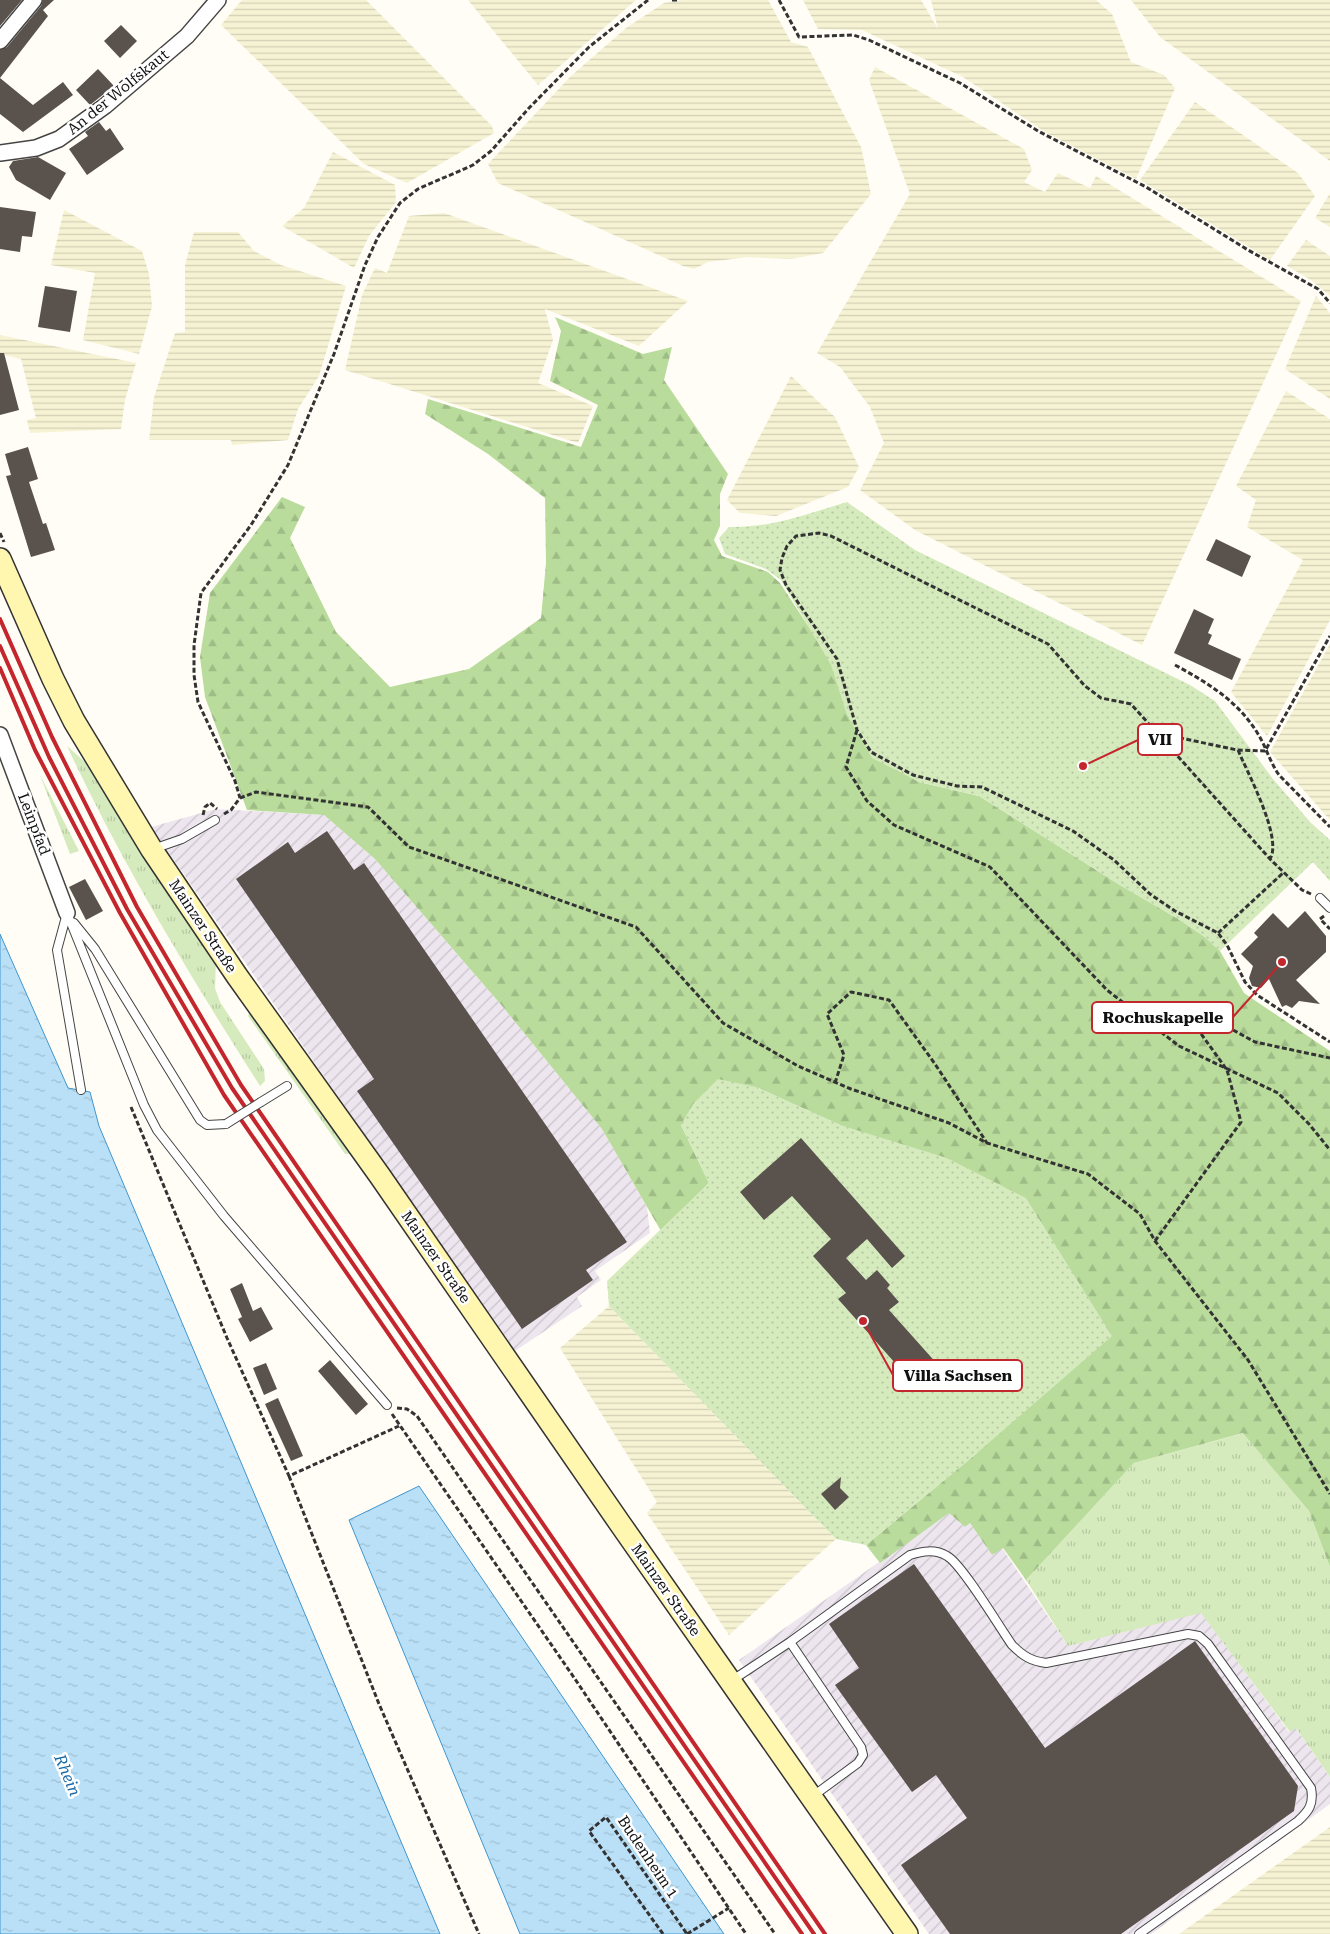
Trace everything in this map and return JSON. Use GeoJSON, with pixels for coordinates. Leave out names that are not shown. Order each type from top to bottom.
{"type":"FeatureCollection","features":[{"type":"Feature","properties":{"kind":"main road","name":"Mainzer Straße"},"geometry":{"type":"LineString","coordinates":[[0,559],[53,679],[74,721],[152,850],[237,976],[380,1176],[908,1934]]}},
{"type":"Feature","properties":{"kind":"street"},"geometry":{"type":"LineString","coordinates":[[0,41],[34,0]]}},
{"type":"Feature","properties":{"kind":"street","name":"An der Wolfskaut"},"geometry":{"type":"LineString","coordinates":[[0,153],[36,148],[59,139],[105,106],[187,36],[218,0]]}},
{"type":"Feature","properties":{"kind":"street","name":"Leinpfad"},"geometry":{"type":"LineString","coordinates":[[0,735],[67,913]]}},
{"type":"Feature","properties":{"kind":"lane"},"geometry":{"type":"LineString","coordinates":[[152,850],[182,839],[215,820]]}},
{"type":"Feature","properties":{"kind":"lane"},"geometry":{"type":"LineString","coordinates":[[1320,898],[1330,908]]}},
{"type":"Feature","properties":{"kind":"lane"},"geometry":{"type":"LineString","coordinates":[[67,913],[58,950],[81,1090]]}},
{"type":"Feature","properties":{"kind":"lane"},"geometry":{"type":"LineString","coordinates":[[67,913],[100,957],[200,1120],[207,1125],[226,1124],[287,1086]]}},
{"type":"Feature","properties":{"kind":"lane"},"geometry":{"type":"LineString","coordinates":[[67,913],[140,1096],[157,1130],[224,1216],[387,1405]]}},
{"type":"Feature","properties":{"kind":"lane"},"geometry":{"type":"LineString","coordinates":[[730,1681],[790,1642],[910,1555],[922,1551],[938,1552],[950,1557],[961,1570],[1012,1646],[1022,1656],[1032,1661],[1046,1663],[1188,1634],[1199,1636],[1208,1644],[1311,1788],[1313,1800],[1308,1812],[1298,1821],[1139,1934]]}},
{"type":"Feature","properties":{"kind":"lane"},"geometry":{"type":"LineString","coordinates":[[790,1642],[861,1747],[863,1755],[858,1763],[811,1797]]}},
{"type":"Feature","properties":{"kind":"path"},"geometry":{"type":"LineString","coordinates":[[240,798],[235,780],[198,702],[194,675],[194,645],[202,593],[251,526],[288,465],[334,354],[365,265],[378,236],[400,203],[418,189],[473,165],[491,151],[529,108],[589,48],[648,0]]}},
{"type":"Feature","properties":{"kind":"path"},"geometry":{"type":"LineString","coordinates":[[672,0],[679,0]]}},
{"type":"Feature","properties":{"kind":"path"},"geometry":{"type":"LineString","coordinates":[[779,0],[799,36],[853,36],[869,40],[960,83],[1038,131],[1146,186],[1248,250],[1318,289],[1330,303]]}},
{"type":"Feature","properties":{"kind":"path"},"geometry":{"type":"LineString","coordinates":[[1320,898],[1302,890],[1284,873],[1131,704],[1101,698],[1085,686],[1048,644],[831,536],[819,533],[796,536],[787,546],[780,570],[786,585],[837,659],[856,730],[871,752],[913,775],[957,786],[982,787],[1073,831],[1114,860],[1150,894],[1175,911],[1218,933],[1227,944],[1245,982],[1256,995],[1330,1042]]}},
{"type":"Feature","properties":{"kind":"path"},"geometry":{"type":"LineString","coordinates":[[1266,751],[1329,638]]}},
{"type":"Feature","properties":{"kind":"path"},"geometry":{"type":"LineString","coordinates":[[1175,664],[1213,686],[1227,697],[1258,734],[1279,775],[1330,827]]}},
{"type":"Feature","properties":{"kind":"path"},"geometry":{"type":"LineString","coordinates":[[856,730],[846,767],[866,801],[894,825],[990,867],[1107,990],[1179,1046],[1278,1093],[1309,1124],[1330,1150]]}},
{"type":"Feature","properties":{"kind":"path"},"geometry":{"type":"LineString","coordinates":[[1156,732],[1237,750],[1266,751]]}},
{"type":"Feature","properties":{"kind":"path"},"geometry":{"type":"LineString","coordinates":[[1237,750],[1266,818],[1274,842],[1274,853],[1270,858]]}},
{"type":"Feature","properties":{"kind":"path"},"geometry":{"type":"LineString","coordinates":[[215,820],[231,810],[240,798],[256,792],[368,807],[409,847],[636,928],[723,1023],[798,1066],[835,1083],[950,1123],[987,1143],[1088,1174],[1140,1214],[1155,1241],[1248,1360],[1330,1494]]}},
{"type":"Feature","properties":{"kind":"path"},"geometry":{"type":"LineString","coordinates":[[1218,933],[1284,873]]}},
{"type":"Feature","properties":{"kind":"path"},"geometry":{"type":"LineString","coordinates":[[1324,916],[1320,919],[1330,929]]}},
{"type":"Feature","properties":{"kind":"path"},"geometry":{"type":"LineString","coordinates":[[835,1083],[844,1056],[827,1014],[851,992],[890,1000],[987,1143]]}},
{"type":"Feature","properties":{"kind":"path"},"geometry":{"type":"LineString","coordinates":[[1155,1241],[1240,1122],[1227,1070],[1194,1024],[1191,1007],[1255,1042],[1330,1058]]}},
{"type":"Feature","properties":{"kind":"path"},"geometry":{"type":"LineString","coordinates":[[128,1102],[227,1338],[290,1476],[379,1704],[479,1934]]}},
{"type":"Feature","properties":{"kind":"path"},"geometry":{"type":"LineString","coordinates":[[387,1405],[398,1426],[575,1679],[746,1934]]}},
{"type":"Feature","properties":{"kind":"path"},"geometry":{"type":"LineString","coordinates":[[387,1405],[407,1409],[417,1416],[776,1934]]}},
{"type":"Feature","properties":{"kind":"path"},"geometry":{"type":"LineString","coordinates":[[290,1476],[398,1426]]}},
{"type":"Feature","properties":{"kind":"path","name":"Budenheim 1"},"geometry":{"type":"LineString","coordinates":[[663,1934],[590,1831],[606,1817],[687,1934]]}},
{"type":"Feature","properties":{"kind":"path"},"geometry":{"type":"LineString","coordinates":[[687,1934],[728,1908]]}},
{"type":"Feature","properties":{"kind":"shaded area"},"geometry":{"type":"Polygon","coordinates":[[[242,0],[366,0],[492,126],[494,133],[407,183],[364,164],[221,25],[242,0]]]}},
{"type":"Feature","properties":{"kind":"shaded area"},"geometry":{"type":"Polygon","coordinates":[[[468,0],[636,0],[538,85],[468,0]]]}},
{"type":"Feature","properties":{"kind":"shaded area"},"geometry":{"type":"Polygon","coordinates":[[[682,0],[768,0],[791,42],[808,47],[861,147],[871,194],[823,253],[791,259],[748,257],[708,262],[694,269],[683,266],[498,183],[488,164],[571,76],[626,28],[664,3],[682,0]]]}},
{"type":"Feature","properties":{"kind":"shaded area"},"geometry":{"type":"Polygon","coordinates":[[[803,0],[921,0],[938,29],[931,0],[1096,0],[1112,14],[1131,62],[1164,75],[1175,88],[1136,179],[1045,132],[963,77],[862,30],[818,29],[803,0]]]}},
{"type":"Feature","properties":{"kind":"shaded area"},"geometry":{"type":"Polygon","coordinates":[[[1131,0],[1330,0],[1330,161],[1160,37],[1131,0]]]}},
{"type":"Feature","properties":{"kind":"shaded area"},"geometry":{"type":"Polygon","coordinates":[[[875,67],[1024,149],[1032,170],[1024,182],[1045,192],[1058,173],[1090,188],[1096,176],[1301,301],[1142,645],[915,530],[860,490],[884,443],[870,407],[840,367],[817,353],[910,194],[869,80],[875,67]]]}},
{"type":"Feature","properties":{"kind":"shaded area"},"geometry":{"type":"Polygon","coordinates":[[[1195,102],[1298,173],[1315,196],[1270,260],[1140,180],[1195,102]]]}},
{"type":"Feature","properties":{"kind":"shaded area"},"geometry":{"type":"Polygon","coordinates":[[[333,152],[395,185],[396,202],[369,236],[354,268],[282,226],[304,208],[333,152]]]}},
{"type":"Feature","properties":{"kind":"shaded area"},"geometry":{"type":"Polygon","coordinates":[[[1330,193],[1330,227],[1315,218],[1330,193]]]}},
{"type":"Feature","properties":{"kind":"shaded area"},"geometry":{"type":"Polygon","coordinates":[[[64,210],[142,251],[149,274],[152,306],[139,354],[83,340],[95,273],[51,265],[64,210]]]}},
{"type":"Feature","properties":{"kind":"shaded area"},"geometry":{"type":"Polygon","coordinates":[[[444,213],[688,301],[639,346],[545,309],[553,340],[538,383],[593,406],[578,443],[345,370],[362,295],[375,268],[387,273],[409,216],[444,213]]]}},
{"type":"Feature","properties":{"kind":"shaded area"},"geometry":{"type":"Polygon","coordinates":[[[194,232],[238,232],[254,251],[281,265],[346,286],[319,376],[298,409],[288,440],[232,445],[231,440],[149,440],[154,397],[175,333],[185,332],[185,265],[194,232]]]}},
{"type":"Feature","properties":{"kind":"shaded area"},"geometry":{"type":"Polygon","coordinates":[[[1306,240],[1330,256],[1330,296],[1311,280],[1287,266],[1306,240]]]}},
{"type":"Feature","properties":{"kind":"shaded area"},"geometry":{"type":"Polygon","coordinates":[[[1316,296],[1330,313],[1330,399],[1285,369],[1316,296]]]}},
{"type":"Feature","properties":{"kind":"shaded area"},"geometry":{"type":"Polygon","coordinates":[[[0,335],[136,363],[125,400],[121,429],[30,433],[27,420],[36,418],[21,359],[0,354],[0,335]]]}},
{"type":"Feature","properties":{"kind":"shaded area"},"geometry":{"type":"Polygon","coordinates":[[[791,376],[835,417],[859,467],[848,487],[776,516],[740,513],[727,500],[791,376]]]}},
{"type":"Feature","properties":{"kind":"shaded area"},"geometry":{"type":"Polygon","coordinates":[[[1286,391],[1330,419],[1330,620],[1267,736],[1231,692],[1303,560],[1247,527],[1256,500],[1236,486],[1286,391]]]}},
{"type":"Feature","properties":{"kind":"shaded area"},"geometry":{"type":"Polygon","coordinates":[[[1330,644],[1330,820],[1270,752],[1330,644]]]}},
{"type":"Feature","properties":{"kind":"shaded area"},"geometry":{"type":"Polygon","coordinates":[[[216,809],[324,815],[375,859],[503,1007],[602,1129],[647,1207],[650,1233],[595,1271],[601,1280],[577,1297],[582,1306],[515,1351],[151,827],[216,809]]]}},
{"type":"Feature","properties":{"kind":"shaded area"},"geometry":{"type":"Polygon","coordinates":[[[609,1306],[836,1539],[729,1635],[647,1513],[657,1502],[560,1348],[609,1306]]]}},
{"type":"Feature","properties":{"kind":"shaded area"},"geometry":{"type":"Polygon","coordinates":[[[949,1513],[965,1527],[970,1523],[992,1555],[1002,1548],[1068,1646],[1201,1612],[1289,1732],[1295,1727],[1330,1777],[1330,1804],[1151,1934],[929,1934],[739,1660],[949,1513]]]}},
{"type":"Feature","properties":{"kind":"shaded area"},"geometry":{"type":"Polygon","coordinates":[[[1330,1827],[1330,1934],[1179,1934],[1330,1827]]]}},
{"type":"Feature","properties":{"kind":"green space"},"geometry":{"type":"Polygon","coordinates":[[[555,317],[643,354],[672,347],[664,380],[728,474],[720,494],[720,526],[714,540],[722,556],[768,572],[780,583],[829,658],[919,782],[979,796],[1120,885],[1180,920],[1205,937],[1220,951],[1244,993],[1330,1051],[1330,1567],[1309,1511],[1243,1433],[1134,1463],[1026,1580],[1003,1548],[992,1555],[970,1523],[965,1527],[949,1513],[880,1563],[866,1545],[977,1453],[840,1125],[756,1087],[681,1125],[709,1183],[661,1231],[602,1129],[503,1007],[375,859],[324,815],[247,810],[205,697],[200,657],[210,593],[282,497],[305,507],[290,538],[336,632],[390,687],[469,669],[541,618],[546,563],[545,498],[488,454],[425,414],[428,399],[581,447],[598,405],[550,381],[561,331],[555,317]]]}},
{"type":"Feature","properties":{"kind":"green space"},"geometry":{"type":"Polygon","coordinates":[[[847,502],[915,550],[1190,685],[1215,701],[1273,779],[1311,823],[1330,840],[1330,881],[1313,862],[1220,951],[1205,937],[1180,920],[1120,885],[979,796],[919,782],[872,758],[847,715],[831,665],[781,580],[766,569],[725,554],[719,538],[729,527],[775,523],[847,502]]]}},
{"type":"Feature","properties":{"kind":"green space"},"geometry":{"type":"Polygon","coordinates":[[[67,746],[85,762],[147,863],[216,960],[215,988],[220,1002],[264,1069],[265,1081],[260,1086],[158,919],[88,790],[67,746]]]}},
{"type":"Feature","properties":{"kind":"green space"},"geometry":{"type":"Polygon","coordinates":[[[40,775],[79,851],[70,854],[40,775]]]}},
{"type":"Feature","properties":{"kind":"green space"},"geometry":{"type":"Polygon","coordinates":[[[250,1009],[351,1154],[345,1154],[248,1016],[250,1009]]]}},
{"type":"Feature","properties":{"kind":"green space"},"geometry":{"type":"Polygon","coordinates":[[[718,1079],[756,1087],[840,1125],[947,1158],[1026,1198],[1112,1336],[977,1453],[866,1545],[836,1539],[609,1306],[607,1281],[709,1183],[681,1125],[693,1104],[718,1079]]]}},
{"type":"Feature","properties":{"kind":"green space"},"geometry":{"type":"Polygon","coordinates":[[[1244,1433],[1309,1511],[1330,1567],[1330,1777],[1296,1728],[1290,1732],[1201,1613],[1068,1646],[1026,1580],[1134,1463],[1244,1433]]]}},
{"type":"Feature","properties":{"kind":"water","name":"Rhein"},"geometry":{"type":"Polygon","coordinates":[[[0,934],[68,1088],[90,1092],[99,1126],[440,1934],[0,1934],[0,934]]]}},
{"type":"Feature","properties":{"kind":"water"},"geometry":{"type":"Polygon","coordinates":[[[419,1486],[724,1934],[520,1934],[349,1520],[419,1486]]]}},
{"type":"Feature","properties":{"kind":"building"},"geometry":{"type":"Polygon","coordinates":[[[0,0],[22,0],[0,26],[0,0]]]}},
{"type":"Feature","properties":{"kind":"building"},"geometry":{"type":"Polygon","coordinates":[[[43,0],[54,0],[43,10],[48,16],[0,78],[0,50],[7,47],[41,6],[43,0]]]}},
{"type":"Feature","properties":{"kind":"building"},"geometry":{"type":"Polygon","coordinates":[[[121,25],[137,41],[120,58],[104,41],[121,25]]]}},
{"type":"Feature","properties":{"kind":"building"},"geometry":{"type":"Polygon","coordinates":[[[98,69],[114,86],[90,105],[76,90],[98,69]]]}},
{"type":"Feature","properties":{"kind":"building"},"geometry":{"type":"Polygon","coordinates":[[[0,78],[33,105],[63,82],[73,95],[23,132],[0,114],[0,78]]]}},
{"type":"Feature","properties":{"kind":"building"},"geometry":{"type":"Polygon","coordinates":[[[99,122],[106,131],[110,128],[124,149],[87,175],[69,149],[88,136],[85,132],[99,122]]]}},
{"type":"Feature","properties":{"kind":"building"},"geometry":{"type":"Polygon","coordinates":[[[38,157],[66,173],[50,200],[16,180],[9,167],[13,161],[38,157]]]}},
{"type":"Feature","properties":{"kind":"building"},"geometry":{"type":"Polygon","coordinates":[[[0,207],[36,212],[32,237],[22,236],[20,252],[0,249],[0,207]]]}},
{"type":"Feature","properties":{"kind":"building"},"geometry":{"type":"Polygon","coordinates":[[[45,286],[77,291],[70,332],[38,327],[45,286]]]}},
{"type":"Feature","properties":{"kind":"building"},"geometry":{"type":"Polygon","coordinates":[[[0,353],[4,353],[19,410],[0,415],[0,353]]]}},
{"type":"Feature","properties":{"kind":"building"},"geometry":{"type":"Polygon","coordinates":[[[28,447],[38,479],[29,482],[43,524],[46,523],[55,550],[31,557],[6,476],[11,475],[5,454],[28,447]]]}},
{"type":"Feature","properties":{"kind":"building"},"geometry":{"type":"Polygon","coordinates":[[[1216,539],[1251,556],[1242,577],[1206,560],[1216,539]]]}},
{"type":"Feature","properties":{"kind":"building"},"geometry":{"type":"Polygon","coordinates":[[[1194,609],[1214,619],[1208,633],[1212,635],[1208,644],[1241,659],[1232,680],[1174,653],[1194,609]]]}},
{"type":"Feature","properties":{"kind":"building"},"geometry":{"type":"Polygon","coordinates":[[[327,831],[354,870],[364,863],[627,1242],[586,1270],[593,1280],[522,1329],[357,1091],[374,1079],[236,879],[288,842],[295,853],[327,831]]]}},
{"type":"Feature","properties":{"kind":"building"},"geometry":{"type":"Polygon","coordinates":[[[85,879],[103,911],[86,920],[69,887],[85,879]]]}},
{"type":"Feature","properties":{"kind":"building"},"geometry":{"type":"Polygon","coordinates":[[[1305,911],[1326,936],[1326,952],[1296,980],[1320,1004],[1299,1001],[1292,1008],[1286,1005],[1282,1007],[1269,979],[1261,988],[1252,986],[1249,978],[1253,966],[1241,954],[1258,937],[1254,933],[1273,913],[1288,928],[1305,911]]]}},
{"type":"Feature","properties":{"kind":"building"},"geometry":{"type":"Polygon","coordinates":[[[801,1138],[905,1256],[892,1268],[867,1239],[846,1258],[866,1280],[877,1270],[890,1285],[887,1288],[899,1302],[889,1310],[939,1366],[932,1373],[936,1377],[920,1391],[838,1299],[846,1293],[813,1256],[831,1239],[792,1196],[764,1220],[740,1192],[801,1138]]]}},
{"type":"Feature","properties":{"kind":"building"},"geometry":{"type":"Polygon","coordinates":[[[242,1283],[253,1311],[261,1307],[273,1329],[250,1342],[238,1319],[242,1317],[230,1289],[242,1283]]]}},
{"type":"Feature","properties":{"kind":"building"},"geometry":{"type":"Polygon","coordinates":[[[330,1360],[368,1404],[356,1415],[318,1371],[330,1360]]]}},
{"type":"Feature","properties":{"kind":"building"},"geometry":{"type":"Polygon","coordinates":[[[266,1363],[277,1389],[264,1395],[253,1368],[266,1363]]]}},
{"type":"Feature","properties":{"kind":"building"},"geometry":{"type":"Polygon","coordinates":[[[278,1398],[303,1456],[291,1461],[265,1404],[278,1398]]]}},
{"type":"Feature","properties":{"kind":"building"},"geometry":{"type":"Polygon","coordinates":[[[841,1477],[840,1488],[849,1497],[835,1510],[821,1494],[841,1477]]]}},
{"type":"Feature","properties":{"kind":"building"},"geometry":{"type":"Polygon","coordinates":[[[914,1564],[1045,1748],[1195,1641],[1298,1786],[1294,1811],[1121,1934],[950,1934],[901,1865],[967,1818],[936,1775],[912,1792],[835,1685],[859,1668],[829,1624],[914,1564]]]}},
{"type":"Feature","properties":{"kind":"railway"},"geometry":{"type":"LineString","coordinates":[[0,619],[52,737],[137,907],[241,1085],[825,1934]]}},
{"type":"Feature","properties":{"kind":"railway"},"geometry":{"type":"LineString","coordinates":[[0,646],[49,757],[127,909],[232,1088],[814,1934]]}},
{"type":"Feature","properties":{"kind":"railway"},"geometry":{"type":"LineString","coordinates":[[0,668],[35,750],[120,913],[224,1095],[802,1934]]}},
{"type":"Feature","properties":{"kind":"place","name":"VII"},"geometry":{"type":"Point","coordinates":[1083,766]}},
{"type":"Feature","properties":{"kind":"place","name":"Rochuskapelle"},"geometry":{"type":"Point","coordinates":[1282,962]}},
{"type":"Feature","properties":{"kind":"place","name":"Villa Sachsen"},"geometry":{"type":"Point","coordinates":[863,1321]}}]}
